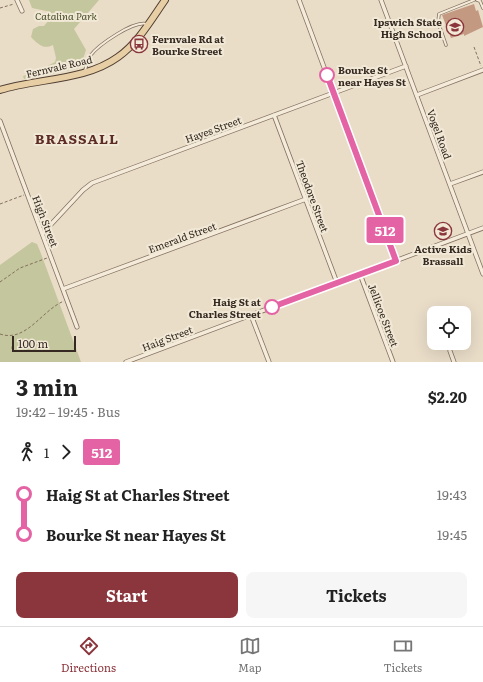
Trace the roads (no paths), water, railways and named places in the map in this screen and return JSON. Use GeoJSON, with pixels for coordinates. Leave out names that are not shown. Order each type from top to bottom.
{"type":"FeatureCollection","features":[{"type":"Feature","properties":{"kind":"main road","name":"Fernvale Road"},"geometry":{"type":"LineString","coordinates":[[0,90],[84,72],[108,64],[134,42],[165,0]]}},
{"type":"Feature","properties":{"kind":"street"},"geometry":{"type":"LineString","coordinates":[[299,0],[396,261]]}},
{"type":"Feature","properties":{"kind":"street","name":"Vogel Road"},"geometry":{"type":"LineString","coordinates":[[381,0],[483,274]]}},
{"type":"Feature","properties":{"kind":"street"},"geometry":{"type":"LineString","coordinates":[[17,1],[22,11]]}},
{"type":"Feature","properties":{"kind":"street","name":"Hayes Street"},"geometry":{"type":"LineString","coordinates":[[43,233],[82,190],[92,183],[406,66]]}},
{"type":"Feature","properties":{"kind":"street"},"geometry":{"type":"LineString","coordinates":[[417,95],[483,70]]}},
{"type":"Feature","properties":{"kind":"street","name":"Theodore Street"},"geometry":{"type":"LineString","coordinates":[[274,115],[337,283]]}},
{"type":"Feature","properties":{"kind":"street","name":"High Street"},"geometry":{"type":"LineString","coordinates":[[0,121],[77,327]]}},
{"type":"Feature","properties":{"kind":"street"},"geometry":{"type":"LineString","coordinates":[[450,184],[483,172]]}},
{"type":"Feature","properties":{"kind":"street","name":"Emerald Street"},"geometry":{"type":"LineString","coordinates":[[63,289],[306,199]]}},
{"type":"Feature","properties":{"kind":"street","name":"Haig Street"},"geometry":{"type":"LineString","coordinates":[[126,362],[483,228]]}},
{"type":"Feature","properties":{"kind":"street","name":"Jellicoe Street"},"geometry":{"type":"LineString","coordinates":[[360,274],[393,362]]}},
{"type":"Feature","properties":{"kind":"street"},"geometry":{"type":"LineString","coordinates":[[251,315],[269,362]]}},
{"type":"Feature","properties":{"kind":"street"},"geometry":{"type":"LineString","coordinates":[[450,351],[454,362]]}},
{"type":"Feature","properties":{"kind":"lane"},"geometry":{"type":"LineString","coordinates":[[446,45],[438,22],[439,14],[474,0]]}},
{"type":"Feature","properties":{"kind":"lane"},"geometry":{"type":"LineString","coordinates":[[477,0],[481,3],[483,8]]}},
{"type":"Feature","properties":{"kind":"lane"},"geometry":{"type":"LineString","coordinates":[[84,72],[91,56],[106,42],[135,25],[143,23],[148,24]]}},
{"type":"Feature","properties":{"kind":"place","name":"Ipswich State High School"},"geometry":{"type":"Point","coordinates":[455,27]}},
{"type":"Feature","properties":{"kind":"place","name":"Fernvale Rd at Bourke Street"},"geometry":{"type":"Point","coordinates":[139,44]}},
{"type":"Feature","properties":{"kind":"place","name":"Bourke St near Hayes St"},"geometry":{"type":"Point","coordinates":[327,75]}},
{"type":"Feature","properties":{"kind":"place","name":"Active Kids Brassall"},"geometry":{"type":"Point","coordinates":[443,231]}},
{"type":"Feature","properties":{"kind":"place","name":"Haig St at Charles Street"},"geometry":{"type":"Point","coordinates":[272,307]}},
{"type":"Feature","properties":{"kind":"district","name":"BRASSALL"},"geometry":{"type":"Point","coordinates":[77,138]}},
{"type":"Feature","properties":{"kind":"park label","name":"Catalina Park"},"geometry":{"type":"Point","coordinates":[66,15]}}]}
